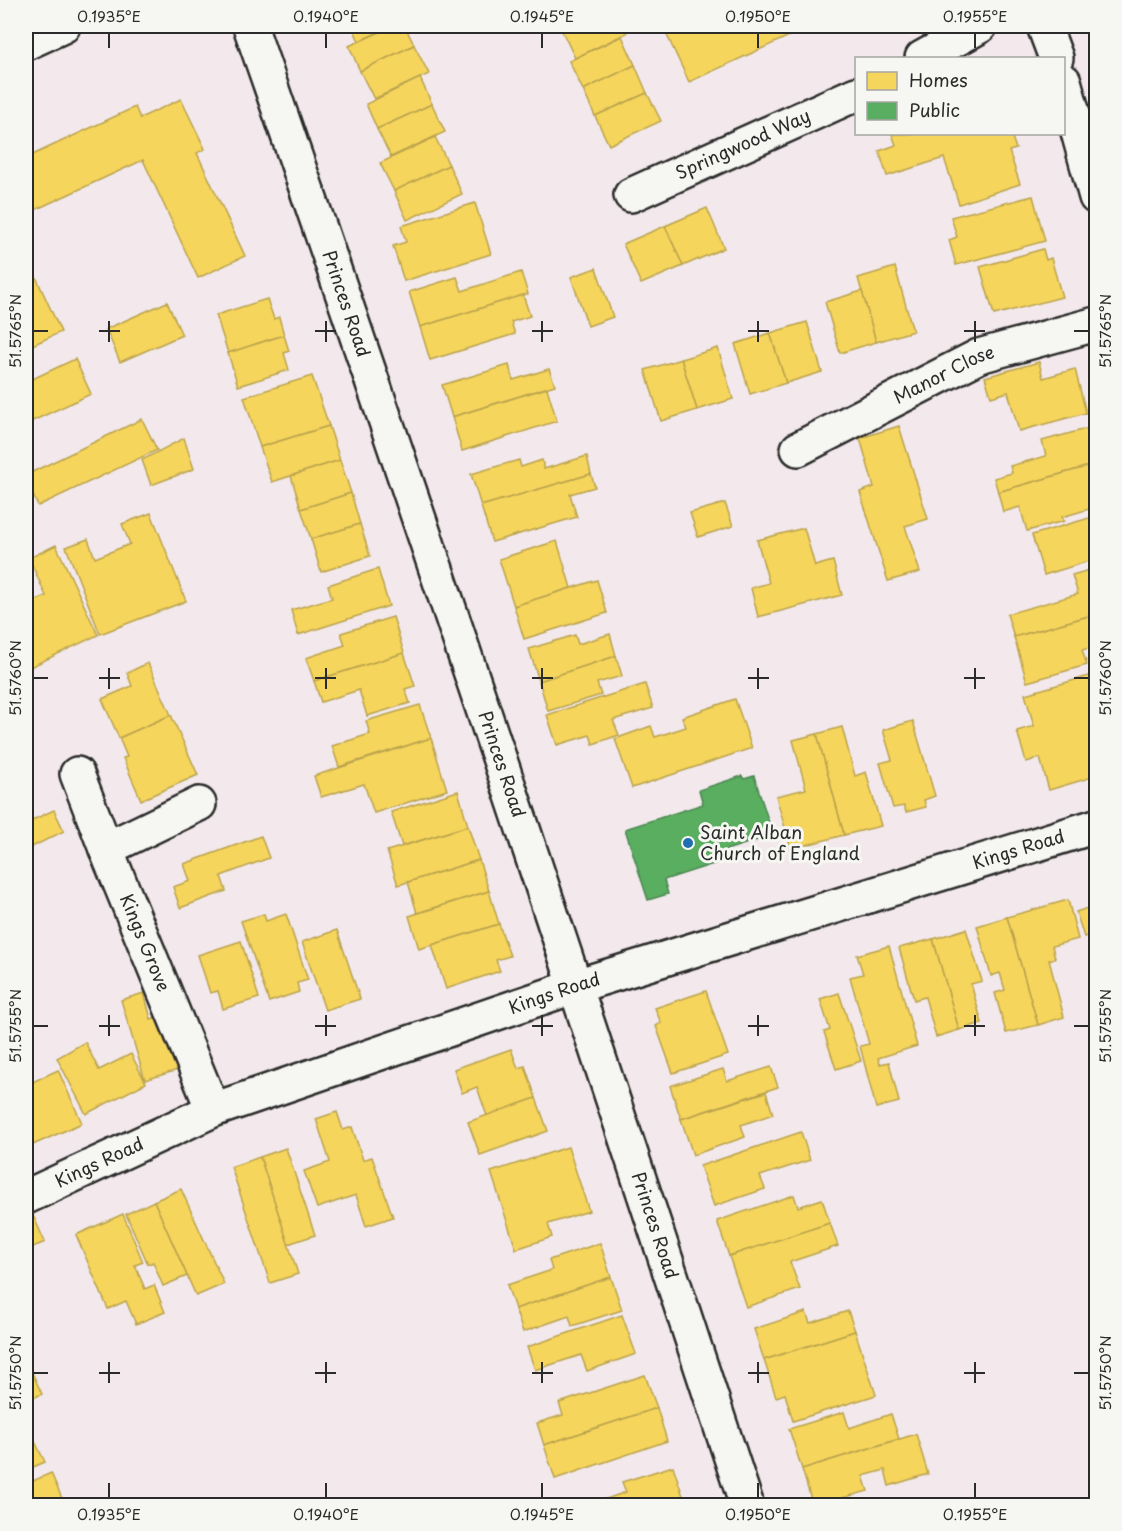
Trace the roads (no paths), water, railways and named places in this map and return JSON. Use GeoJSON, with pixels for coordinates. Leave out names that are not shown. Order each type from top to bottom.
{"type":"FeatureCollection","features":[{"type":"Feature","properties":{"kind":"street"},"geometry":{"type":"LineString","coordinates":[[26,43],[63,26]]}},
{"type":"Feature","properties":{"kind":"street","name":"Princes Road"},"geometry":{"type":"LineString","coordinates":[[250,26],[576,986],[747,1506]]}},
{"type":"Feature","properties":{"kind":"street"},"geometry":{"type":"LineString","coordinates":[[924,57],[980,26]]}},
{"type":"Feature","properties":{"kind":"street"},"geometry":{"type":"LineString","coordinates":[[1044,26],[1056,57]]}},
{"type":"Feature","properties":{"kind":"street"},"geometry":{"type":"LineString","coordinates":[[1065,85],[1096,196]]}},
{"type":"Feature","properties":{"kind":"street","name":"Springwood Way"},"geometry":{"type":"LineString","coordinates":[[631,195],[855,94]]}},
{"type":"Feature","properties":{"kind":"street","name":"Manor Close"},"geometry":{"type":"LineString","coordinates":[[798,449],[979,356],[1096,324]]}},
{"type":"Feature","properties":{"kind":"street","name":"Kings Grove"},"geometry":{"type":"LineString","coordinates":[[77,774],[213,1110]]}},
{"type":"Feature","properties":{"kind":"street"},"geometry":{"type":"LineString","coordinates":[[106,849],[199,804]]}},
{"type":"Feature","properties":{"kind":"street","name":"Kings Road"},"geometry":{"type":"LineString","coordinates":[[26,1197],[213,1110],[576,986],[1096,826]]}},
{"type":"Feature","properties":{"kind":"place","name":"Saint Alban Church of England"},"geometry":{"type":"Point","coordinates":[688,843]}}]}
